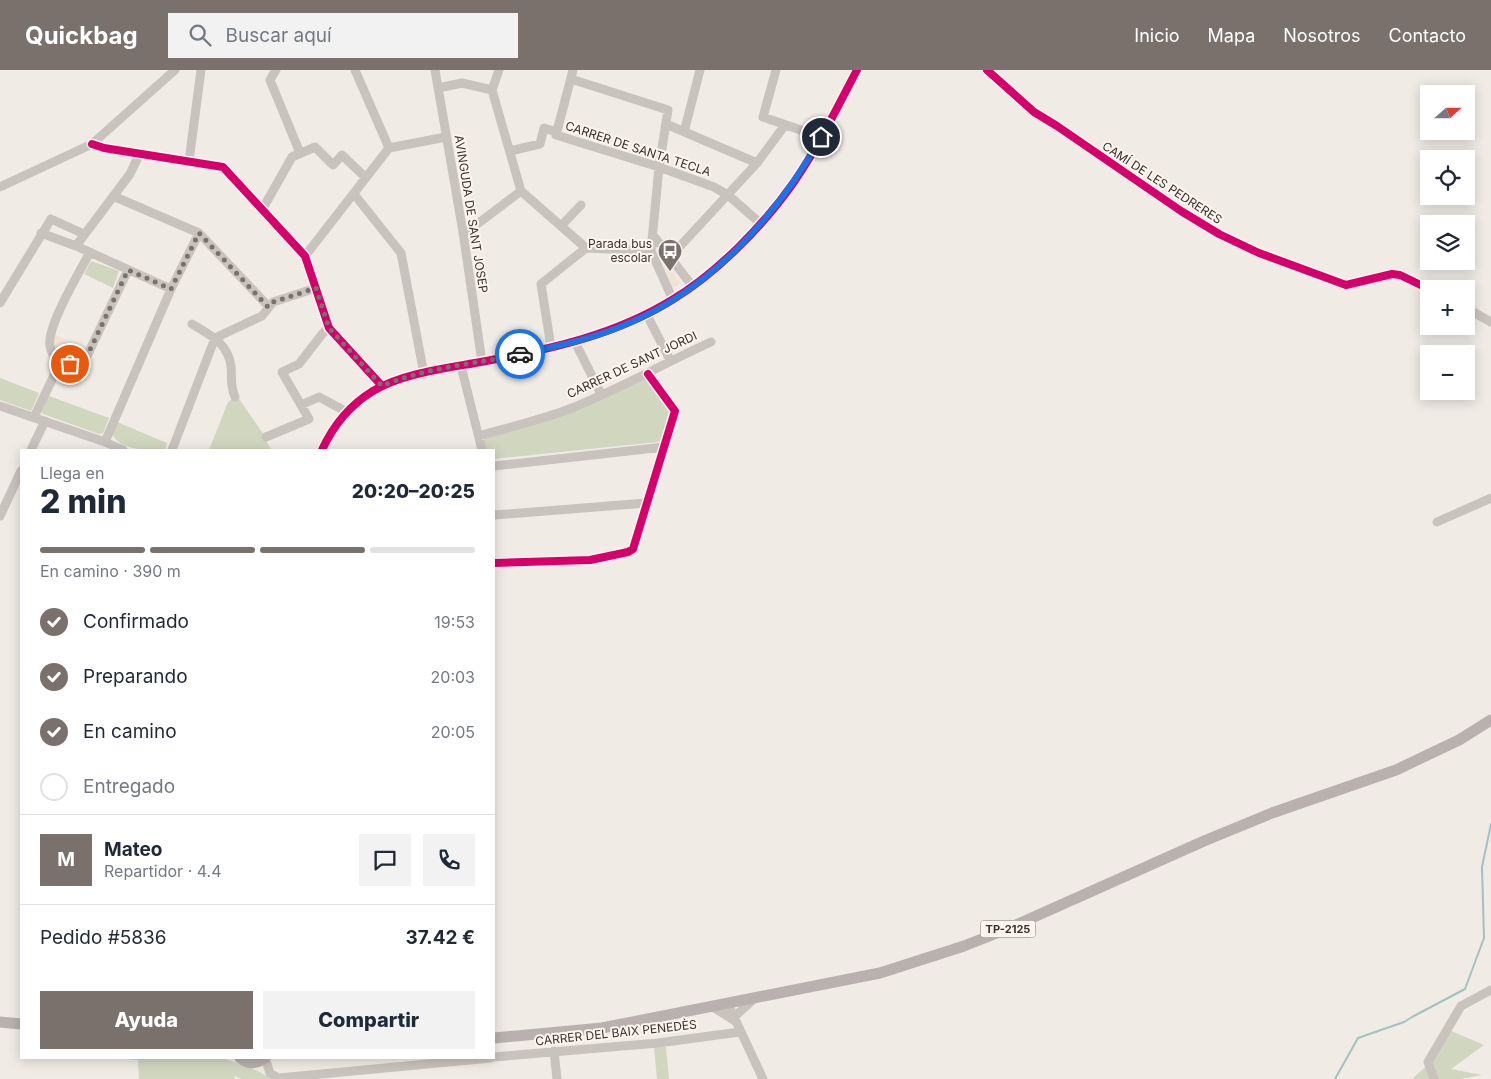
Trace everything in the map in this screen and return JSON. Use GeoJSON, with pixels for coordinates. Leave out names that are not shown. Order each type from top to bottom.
{"type":"FeatureCollection","features":[{"type":"Feature","properties":{"kind":"main road","name":"TP-2125"},"geometry":{"type":"LineString","coordinates":[[495,1038],[602,1028],[880,973],[964,946],[1023,922],[1240,825],[1387,774],[1458,740],[1491,720]]}},
{"type":"Feature","properties":{"kind":"main road"},"geometry":{"type":"LineString","coordinates":[[0,1022],[20,1024]]}},
{"type":"Feature","properties":{"kind":"main road"},"geometry":{"type":"LineString","coordinates":[[242,1059],[250,1063],[259,1062],[264,1059]]}},
{"type":"Feature","properties":{"kind":"street"},"geometry":{"type":"LineString","coordinates":[[0,187],[92,144],[175,70]]}},
{"type":"Feature","properties":{"kind":"street"},"geometry":{"type":"LineString","coordinates":[[189,161],[201,70]]}},
{"type":"Feature","properties":{"kind":"street"},"geometry":{"type":"LineString","coordinates":[[276,70],[270,80],[300,153]]}},
{"type":"Feature","properties":{"kind":"street"},"geometry":{"type":"LineString","coordinates":[[355,70],[389,148]]}},
{"type":"Feature","properties":{"kind":"street","name":"AVINGUDA DE SANT JOSEP"},"geometry":{"type":"LineString","coordinates":[[435,70],[464,234],[482,362]]}},
{"type":"Feature","properties":{"kind":"street"},"geometry":{"type":"LineString","coordinates":[[499,70],[492,90],[521,191],[586,248],[651,251]]}},
{"type":"Feature","properties":{"kind":"street"},"geometry":{"type":"LineString","coordinates":[[684,132],[700,70]]}},
{"type":"Feature","properties":{"kind":"street"},"geometry":{"type":"LineString","coordinates":[[776,70],[764,117],[821,137]]}},
{"type":"Feature","properties":{"kind":"street"},"geometry":{"type":"LineString","coordinates":[[322,449],[333,428],[347,412],[361,399],[393,381],[575,342],[617,328],[647,314],[673,300],[693,286],[731,254],[789,188],[821,137],[857,70]]}},
{"type":"Feature","properties":{"kind":"street","name":"CAMÍ DE LES PEDRERES"},"geometry":{"type":"LineString","coordinates":[[987,70],[1034,112],[1219,234],[1259,253],[1346,286],[1392,274],[1400,275],[1420,285]]}},
{"type":"Feature","properties":{"kind":"street"},"geometry":{"type":"LineString","coordinates":[[510,151],[540,144],[544,128],[557,133],[572,74],[668,110],[659,167],[651,251],[673,300]]}},
{"type":"Feature","properties":{"kind":"street"},"geometry":{"type":"LineString","coordinates":[[438,88],[462,83],[492,90]]}},
{"type":"Feature","properties":{"kind":"street"},"geometry":{"type":"LineString","coordinates":[[666,124],[757,163]]}},
{"type":"Feature","properties":{"kind":"street"},"geometry":{"type":"LineString","coordinates":[[670,257],[757,163],[785,125]]}},
{"type":"Feature","properties":{"kind":"street","name":"CARRER DE SANTA TECLA"},"geometry":{"type":"LineString","coordinates":[[557,133],[714,187],[728,195],[760,223]]}},
{"type":"Feature","properties":{"kind":"street"},"geometry":{"type":"LineString","coordinates":[[305,256],[389,148],[446,137]]}},
{"type":"Feature","properties":{"kind":"street"},"geometry":{"type":"LineString","coordinates":[[92,144],[223,167],[305,256],[329,328],[382,386]]}},
{"type":"Feature","properties":{"kind":"street"},"geometry":{"type":"LineString","coordinates":[[262,210],[292,157],[315,147],[333,165],[342,155],[366,178]]}},
{"type":"Feature","properties":{"kind":"street"},"geometry":{"type":"LineString","coordinates":[[76,246],[130,174],[140,153]]}},
{"type":"Feature","properties":{"kind":"street"},"geometry":{"type":"LineString","coordinates":[[464,234],[521,191]]}},
{"type":"Feature","properties":{"kind":"street"},"geometry":{"type":"LineString","coordinates":[[354,194],[401,253],[424,374]]}},
{"type":"Feature","properties":{"kind":"street"},"geometry":{"type":"LineString","coordinates":[[114,196],[190,227],[199,233],[268,307]]}},
{"type":"Feature","properties":{"kind":"street"},"geometry":{"type":"LineString","coordinates":[[561,226],[581,205]]}},
{"type":"Feature","properties":{"kind":"street"},"geometry":{"type":"LineString","coordinates":[[0,302],[51,219],[84,234]]}},
{"type":"Feature","properties":{"kind":"street"},"geometry":{"type":"LineString","coordinates":[[41,233],[90,252],[171,289]]}},
{"type":"Feature","properties":{"kind":"street"},"geometry":{"type":"LineString","coordinates":[[106,442],[171,289],[199,233]]}},
{"type":"Feature","properties":{"kind":"street"},"geometry":{"type":"LineString","coordinates":[[653,235],[693,286]]}},
{"type":"Feature","properties":{"kind":"street"},"geometry":{"type":"LineString","coordinates":[[551,348],[541,284],[586,248]]}},
{"type":"Feature","properties":{"kind":"street"},"geometry":{"type":"LineString","coordinates":[[90,252],[51,329],[50,346],[54,356],[60,363],[70,364],[79,362],[88,354],[128,270]]}},
{"type":"Feature","properties":{"kind":"street"},"geometry":{"type":"LineString","coordinates":[[172,449],[215,338],[262,316],[273,302],[316,288]]}},
{"type":"Feature","properties":{"kind":"street"},"geometry":{"type":"LineString","coordinates":[[1475,313],[1491,322]]}},
{"type":"Feature","properties":{"kind":"street"},"geometry":{"type":"LineString","coordinates":[[647,314],[670,360]]}},
{"type":"Feature","properties":{"kind":"street"},"geometry":{"type":"LineString","coordinates":[[192,324],[220,342],[230,363],[231,389],[235,397]]}},
{"type":"Feature","properties":{"kind":"street"},"geometry":{"type":"LineString","coordinates":[[266,437],[309,419],[282,372],[299,364],[329,328]]}},
{"type":"Feature","properties":{"kind":"street"},"geometry":{"type":"LineString","coordinates":[[575,342],[601,394]]}},
{"type":"Feature","properties":{"kind":"street","name":"CARRER DE SANT JORDI"},"geometry":{"type":"LineString","coordinates":[[479,436],[564,410],[648,374],[670,360],[711,342]]}},
{"type":"Feature","properties":{"kind":"street"},"geometry":{"type":"LineString","coordinates":[[34,418],[60,363]]}},
{"type":"Feature","properties":{"kind":"street"},"geometry":{"type":"LineString","coordinates":[[462,366],[482,449]]}},
{"type":"Feature","properties":{"kind":"street"},"geometry":{"type":"LineString","coordinates":[[495,563],[590,560],[628,552],[633,549],[675,411],[648,374]]}},
{"type":"Feature","properties":{"kind":"street"},"geometry":{"type":"LineString","coordinates":[[301,405],[318,397],[347,412]]}},
{"type":"Feature","properties":{"kind":"street"},"geometry":{"type":"LineString","coordinates":[[0,406],[106,442],[121,449]]}},
{"type":"Feature","properties":{"kind":"street"},"geometry":{"type":"LineString","coordinates":[[31,449],[44,421]]}},
{"type":"Feature","properties":{"kind":"street"},"geometry":{"type":"LineString","coordinates":[[495,466],[664,447]]}},
{"type":"Feature","properties":{"kind":"street"},"geometry":{"type":"LineString","coordinates":[[0,516],[20,473]]}},
{"type":"Feature","properties":{"kind":"street"},"geometry":{"type":"LineString","coordinates":[[1437,522],[1491,498]]}},
{"type":"Feature","properties":{"kind":"street"},"geometry":{"type":"LineString","coordinates":[[495,515],[646,503]]}},
{"type":"Feature","properties":{"kind":"street"},"geometry":{"type":"LineString","coordinates":[[1434,1079],[1428,1062],[1461,1006],[1491,990]]}},
{"type":"Feature","properties":{"kind":"street"},"geometry":{"type":"LineString","coordinates":[[735,1019],[755,999]]}},
{"type":"Feature","properties":{"kind":"street"},"geometry":{"type":"LineString","coordinates":[[728,1004],[763,1079]]}},
{"type":"Feature","properties":{"kind":"street"},"geometry":{"type":"LineString","coordinates":[[713,1007],[735,1019]]}},
{"type":"Feature","properties":{"kind":"street","name":"CARRER DEL BAIX PENEDÈS"},"geometry":{"type":"LineString","coordinates":[[495,1057],[658,1043],[740,1032]]}},
{"type":"Feature","properties":{"kind":"street"},"geometry":{"type":"LineString","coordinates":[[554,1051],[557,1079]]}},
{"type":"Feature","properties":{"kind":"street"},"geometry":{"type":"LineString","coordinates":[[265,1059],[270,1073],[280,1078]]}},
{"type":"Feature","properties":{"kind":"street","name":"CARRER DEL BAIX PENEDÈS"},"geometry":{"type":"LineString","coordinates":[[280,1078],[472,1059]]}},
{"type":"Feature","properties":{"kind":"street"},"geometry":{"type":"LineString","coordinates":[[250,1063],[270,1069]]}},
{"type":"Feature","properties":{"kind":"green space"},"geometry":{"type":"Polygon","coordinates":[[[91,261],[119,271],[113,288],[84,274],[91,261]]]}},
{"type":"Feature","properties":{"kind":"green space"},"geometry":{"type":"Polygon","coordinates":[[[0,378],[39,393],[31,411],[0,400],[0,378]]]}},
{"type":"Feature","properties":{"kind":"green space"},"geometry":{"type":"Polygon","coordinates":[[[642,378],[646,379],[670,413],[662,439],[658,442],[495,459],[495,449],[485,449],[483,441],[485,438],[642,378]]]}},
{"type":"Feature","properties":{"kind":"green space"},"geometry":{"type":"Polygon","coordinates":[[[49,396],[109,418],[103,433],[99,434],[43,414],[41,411],[49,396]]]}},
{"type":"Feature","properties":{"kind":"green space"},"geometry":{"type":"Polygon","coordinates":[[[237,396],[262,432],[270,449],[209,449],[228,402],[237,396]]]}},
{"type":"Feature","properties":{"kind":"green space"},"geometry":{"type":"Polygon","coordinates":[[[117,422],[167,443],[165,449],[128,447],[116,440],[112,434],[117,422]]]}},
{"type":"Feature","properties":{"kind":"green space"},"geometry":{"type":"Polygon","coordinates":[[[1451,1031],[1484,1045],[1451,1069],[1482,1075],[1461,1079],[1412,1079],[1431,1062],[1451,1031]]]}},
{"type":"Feature","properties":{"kind":"green space"},"geometry":{"type":"Polygon","coordinates":[[[654,1047],[666,1047],[669,1079],[657,1079],[654,1047]]]}},
{"type":"Feature","properties":{"kind":"green space"},"geometry":{"type":"Polygon","coordinates":[[[128,1059],[226,1059],[258,1071],[271,1079],[242,1079],[234,1076],[235,1079],[139,1079],[138,1060],[128,1059]]]}},
{"type":"Feature","properties":{"kind":"shaded area"},"geometry":{"type":"Polygon","coordinates":[[[658,252],[680,282],[677,286],[672,287],[658,252]]]}},
{"type":"Feature","properties":{"kind":"shaded area"},"geometry":{"type":"Polygon","coordinates":[[[54,334],[84,349],[84,354],[77,358],[65,359],[58,357],[53,350],[54,334]]]}},
{"type":"Feature","properties":{"kind":"waterway"},"geometry":{"type":"LineString","coordinates":[[1335,1079],[1358,1038],[1404,1022],[1465,989],[1484,938],[1482,867],[1491,824]]}},
{"type":"Feature","properties":{"kind":"cycle path"},"geometry":{"type":"LineString","coordinates":[[323,449],[337,424],[350,409],[373,391],[399,379],[558,346],[605,332],[650,312],[689,289],[739,247],[769,215],[794,182],[811,155],[857,70]]}},
{"type":"Feature","properties":{"kind":"cycle path"},"geometry":{"type":"LineString","coordinates":[[987,70],[1034,112],[1181,211],[1219,234],[1259,253],[1346,285],[1392,274],[1400,275],[1420,285]]}},
{"type":"Feature","properties":{"kind":"cycle path"},"geometry":{"type":"LineString","coordinates":[[92,144],[104,148],[223,167],[305,256],[329,328],[382,386]]}},
{"type":"Feature","properties":{"kind":"cycle path"},"geometry":{"type":"LineString","coordinates":[[495,563],[590,560],[628,552],[633,549],[675,411],[648,374]]}},
{"type":"Feature","properties":{"kind":"way so far"},"geometry":{"type":"LineString","coordinates":[[70,364],[79,362],[88,354],[128,270],[171,289],[199,233],[268,307],[273,302],[316,288],[329,328],[382,386],[393,381],[444,369],[520,354]]}},
{"type":"Feature","properties":{"kind":"place","name":"Parada bus escolar"},"geometry":{"type":"Point","coordinates":[670,272]}},
{"type":"Feature","properties":{"kind":"route"},"geometry":{"type":"LineString","coordinates":[[520,354],[582,340],[635,321],[673,300],[693,286],[731,254],[784,196],[821,137]]}}]}
